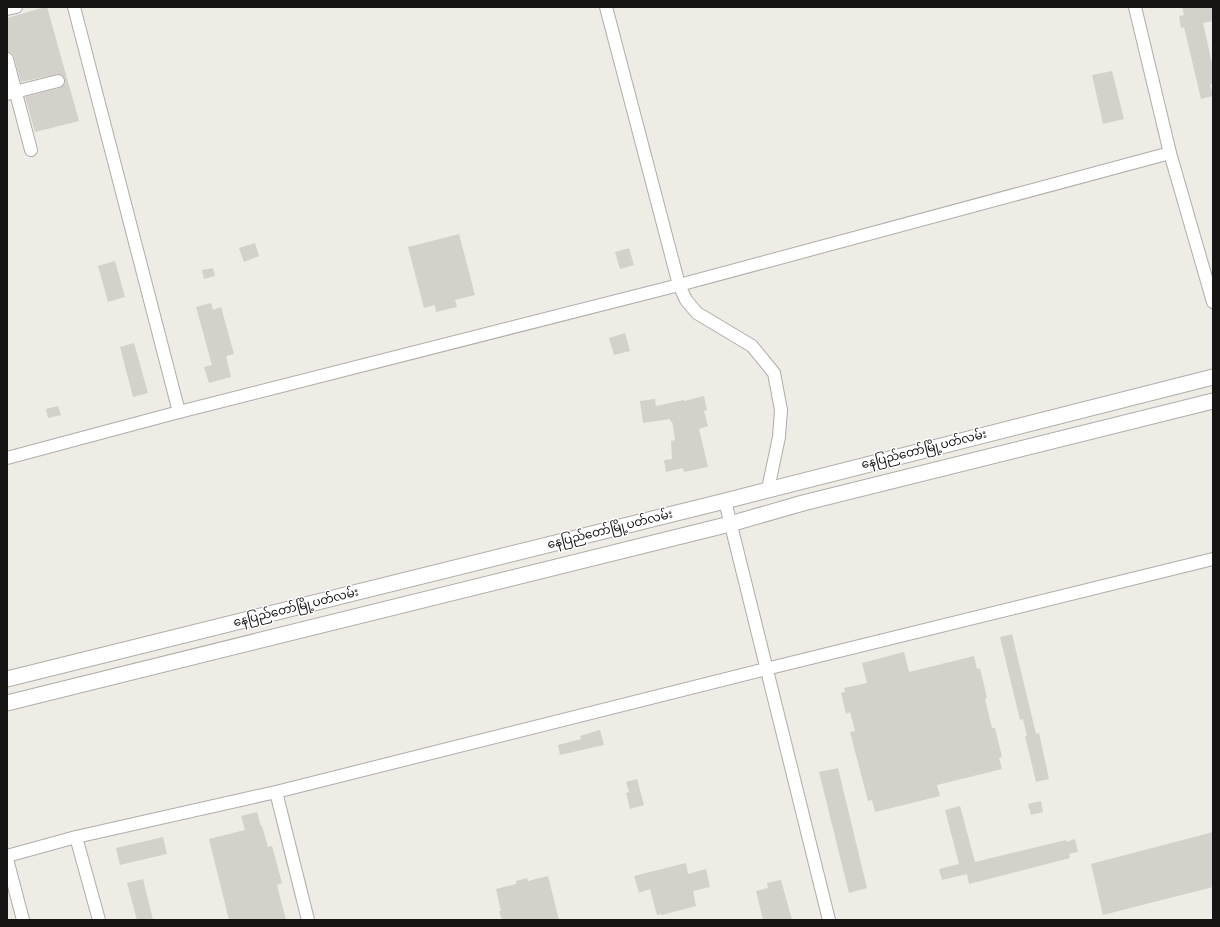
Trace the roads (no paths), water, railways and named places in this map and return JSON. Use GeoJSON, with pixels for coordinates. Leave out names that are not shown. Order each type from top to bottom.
{"type":"FeatureCollection","features":[{"type":"Feature","properties":{"kind":"main road","name":"နေပြည်တော်မြို့ပတ်လမ်း"},"geometry":{"type":"LineString","coordinates":[[7,679],[725,501],[1213,377]]}},
{"type":"Feature","properties":{"kind":"main road","name":"နေပြည်တော်မြို့ပတ်လမ်း"},"geometry":{"type":"LineString","coordinates":[[7,703],[730,524],[803,503],[1213,401]]}},
{"type":"Feature","properties":{"kind":"street"},"geometry":{"type":"LineString","coordinates":[[7,9],[16,7]]}},
{"type":"Feature","properties":{"kind":"street"},"geometry":{"type":"LineString","coordinates":[[74,7],[179,412]]}},
{"type":"Feature","properties":{"kind":"street"},"geometry":{"type":"LineString","coordinates":[[606,7],[680,285],[686,300],[697,313],[752,346],[774,373],[781,410],[778,437],[768,489]]}},
{"type":"Feature","properties":{"kind":"street"},"geometry":{"type":"LineString","coordinates":[[1135,7],[1170,153],[1213,302]]}},
{"type":"Feature","properties":{"kind":"street"},"geometry":{"type":"LineString","coordinates":[[7,59],[11,93],[30,150]]}},
{"type":"Feature","properties":{"kind":"street"},"geometry":{"type":"LineString","coordinates":[[11,93],[58,81]]}},
{"type":"Feature","properties":{"kind":"street"},"geometry":{"type":"LineString","coordinates":[[7,458],[179,412],[680,285],[1170,153]]}},
{"type":"Feature","properties":{"kind":"street"},"geometry":{"type":"LineString","coordinates":[[725,501],[829,920]]}},
{"type":"Feature","properties":{"kind":"street"},"geometry":{"type":"LineString","coordinates":[[23,920],[7,857],[76,837],[276,792],[1213,559]]}},
{"type":"Feature","properties":{"kind":"street"},"geometry":{"type":"LineString","coordinates":[[276,792],[308,920]]}},
{"type":"Feature","properties":{"kind":"street"},"geometry":{"type":"LineString","coordinates":[[76,837],[99,920]]}}]}
